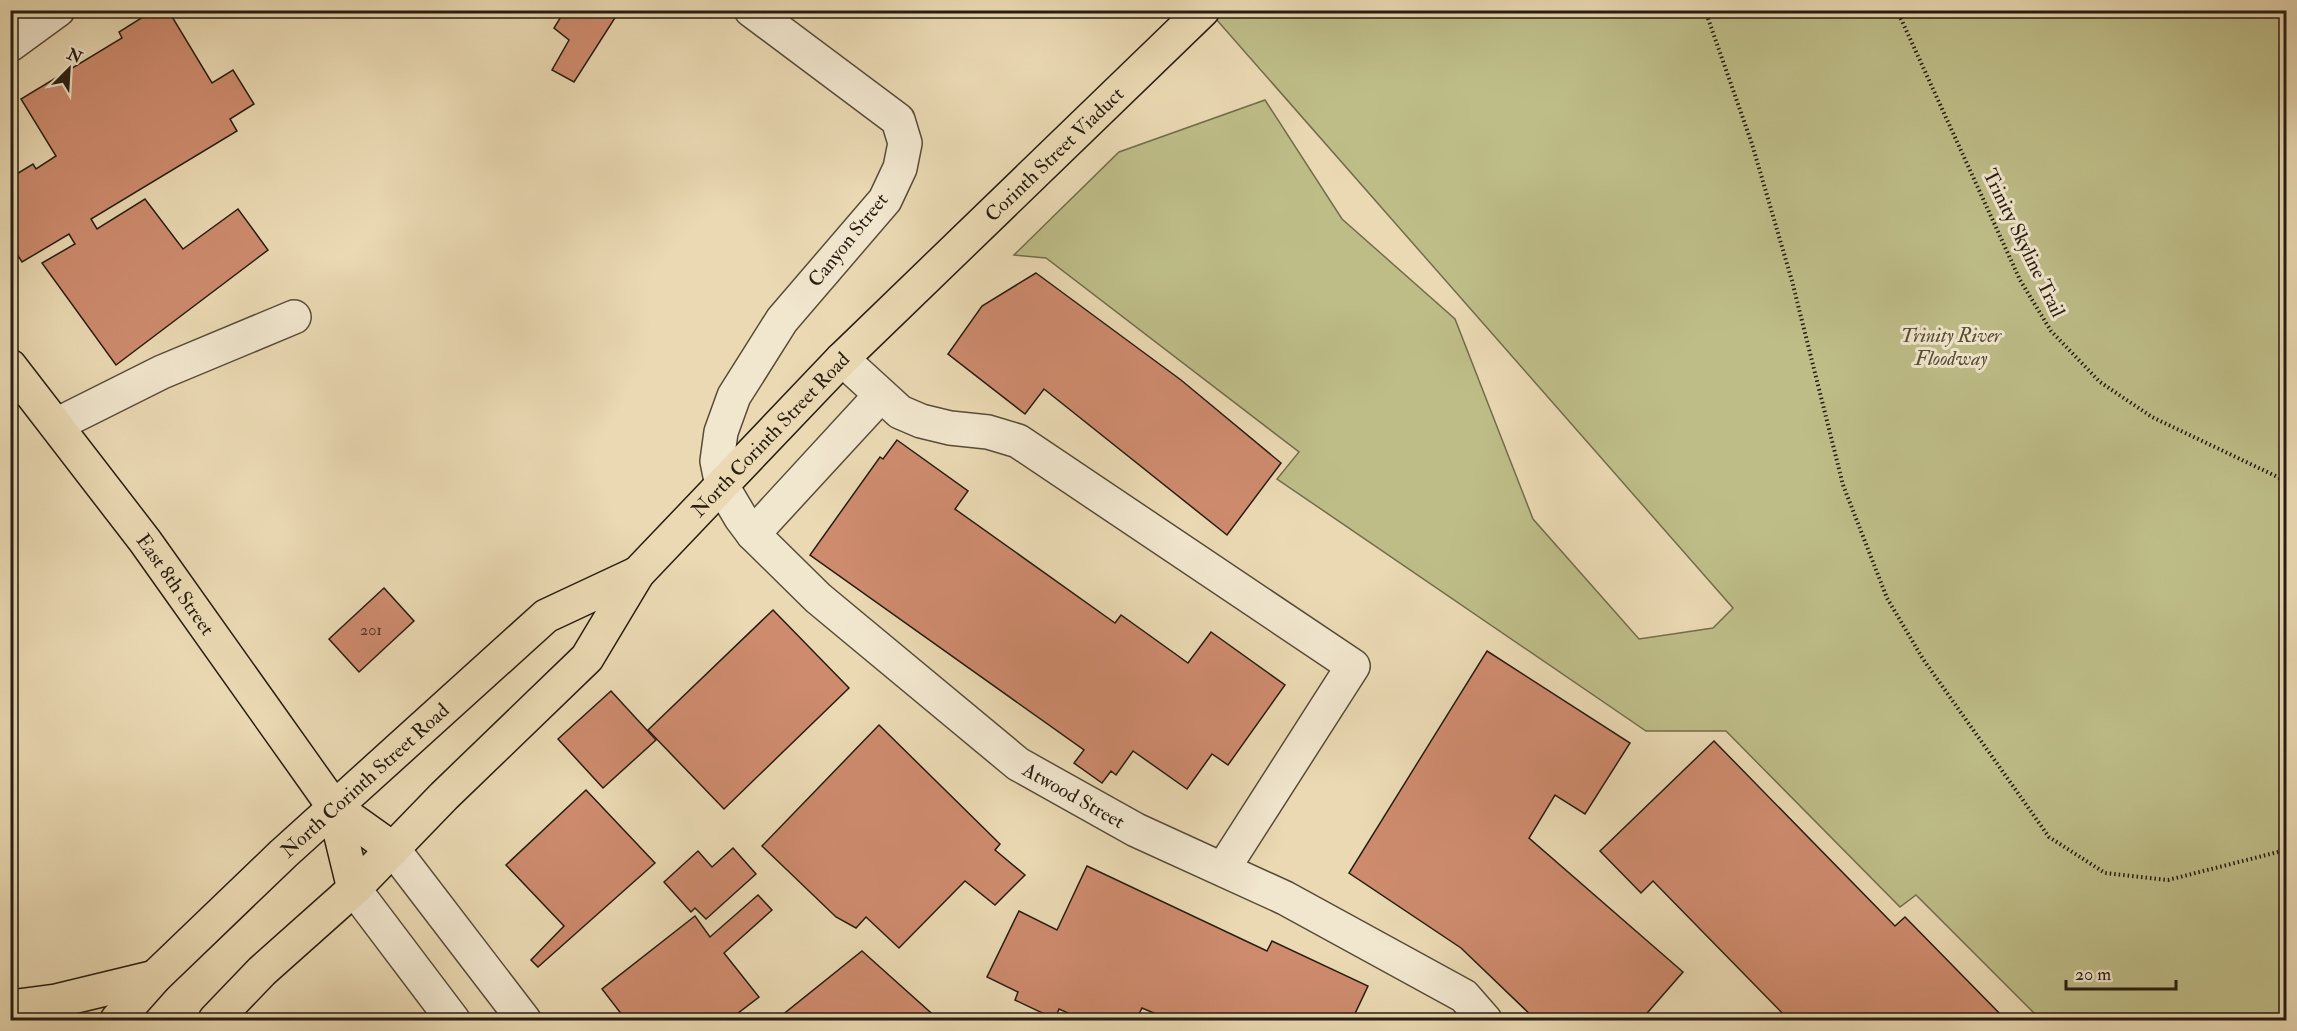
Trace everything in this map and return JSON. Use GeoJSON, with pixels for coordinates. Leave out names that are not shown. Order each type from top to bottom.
{"type":"FeatureCollection","features":[{"type":"Feature","properties":{"kind":"main road","name":"Corinth Street Viaduct"},"geometry":{"type":"LineString","coordinates":[[905,299],[1203,10]]}},
{"type":"Feature","properties":{"kind":"main road","name":"North Corinth Street Road"},"geometry":{"type":"LineString","coordinates":[[215,1020],[262,971],[354,889],[444,796],[587,658],[638,573],[842,359],[905,299]]}},
{"type":"Feature","properties":{"kind":"main road","name":"East 8th Street"},"geometry":{"type":"LineString","coordinates":[[10,366],[145,541],[334,807],[393,849]]}},
{"type":"Feature","properties":{"kind":"main road","name":"North Corinth Street Road"},"geometry":{"type":"LineString","coordinates":[[117,1020],[155,977],[334,807],[546,616],[638,573]]}},
{"type":"Feature","properties":{"kind":"main road","name":"East 8th Street"},"geometry":{"type":"LineString","coordinates":[[334,807],[354,889]]}},
{"type":"Feature","properties":{"kind":"main road"},"geometry":{"type":"LineString","coordinates":[[10,1007],[56,1000],[155,977]]}},
{"type":"Feature","properties":{"kind":"street"},"geometry":{"type":"LineString","coordinates":[[10,45],[58,10]]}},
{"type":"Feature","properties":{"kind":"street","name":"Canyon Street"},"geometry":{"type":"LineString","coordinates":[[722,486],[717,461],[721,432],[734,396],[782,320],[885,200],[900,168],[905,143],[898,120],[751,10]]}},
{"type":"Feature","properties":{"kind":"street"},"geometry":{"type":"LineString","coordinates":[[56,425],[162,372],[294,317]]}},
{"type":"Feature","properties":{"kind":"street"},"geometry":{"type":"LineString","coordinates":[[842,359],[900,412],[921,421],[950,428],[988,432],[1018,441],[1353,666],[1223,869]]}},
{"type":"Feature","properties":{"kind":"street"},"geometry":{"type":"LineString","coordinates":[[753,534],[881,395]]}},
{"type":"Feature","properties":{"kind":"street","name":"Atwood Street"},"geometry":{"type":"LineString","coordinates":[[722,486],[753,534],[818,598],[1018,764],[1136,830],[1286,898],[1464,996],[1485,1020]]}},
{"type":"Feature","properties":{"kind":"street","name":"East 8th Street"},"geometry":{"type":"LineString","coordinates":[[393,849],[524,1020]]}},
{"type":"Feature","properties":{"kind":"street","name":"East 8th Street"},"geometry":{"type":"LineString","coordinates":[[354,889],[453,1020]]}},
{"type":"Feature","properties":{"kind":"path"},"geometry":{"type":"LineString","coordinates":[[1705,10],[1752,144],[1792,281],[1843,485],[1887,598],[1923,659],[2049,837],[2105,873],[2168,880],[2286,850]]}},
{"type":"Feature","properties":{"kind":"path","name":"Trinity Skyline Trail"},"geometry":{"type":"LineString","coordinates":[[1897,10],[2020,280],[2051,331],[2100,382],[2152,417],[2286,481]]}},
{"type":"Feature","properties":{"kind":"green space","name":"Trinity River Floodway"},"geometry":{"type":"Polygon","coordinates":[[[1209,11],[2286,11],[2286,1020],[2041,1020],[1916,895],[1900,907],[1726,731],[1646,731],[1277,479],[1299,452],[1046,258],[1014,255],[1119,152],[1265,100],[1342,219],[1455,319],[1533,519],[1639,639],[1713,628],[1733,608],[1209,11]]]}},
{"type":"Feature","properties":{"kind":"building"},"geometry":{"type":"Polygon","coordinates":[[[154,10],[168,10],[212,83],[233,70],[254,104],[230,119],[237,131],[91,219],[97,229],[145,199],[183,249],[238,209],[268,250],[116,365],[42,263],[75,244],[69,234],[22,262],[10,243],[10,178],[33,164],[36,169],[56,156],[21,99],[122,38],[119,32],[154,10]]]}},
{"type":"Feature","properties":{"kind":"building"},"geometry":{"type":"Polygon","coordinates":[[[565,10],[620,10],[574,82],[552,70],[569,40],[554,28],[565,10]]]}},
{"type":"Feature","properties":{"kind":"building"},"geometry":{"type":"Polygon","coordinates":[[[1036,273],[1181,380],[1281,463],[1227,535],[1044,389],[1025,414],[948,354],[982,306],[1036,273]]]}},
{"type":"Feature","properties":{"kind":"building"},"geometry":{"type":"Polygon","coordinates":[[[897,440],[968,491],[955,509],[1115,623],[1121,615],[1188,663],[1211,632],[1285,685],[1228,765],[1212,754],[1187,789],[1133,751],[1116,775],[1111,771],[1102,783],[1074,763],[1084,750],[810,555],[880,457],[883,459],[897,440]]]}},
{"type":"Feature","properties":{"kind":"building"},"geometry":{"type":"Polygon","coordinates":[[[384,588],[414,621],[359,672],[329,639],[384,588]]]}},
{"type":"Feature","properties":{"kind":"building"},"geometry":{"type":"Polygon","coordinates":[[[773,610],[849,688],[724,809],[648,730],[773,610]]]}},
{"type":"Feature","properties":{"kind":"building"},"geometry":{"type":"Polygon","coordinates":[[[1487,651],[1630,743],[1585,814],[1555,795],[1529,838],[1683,972],[1641,1020],[1536,1020],[1461,948],[1349,873],[1487,651]]]}},
{"type":"Feature","properties":{"kind":"building"},"geometry":{"type":"Polygon","coordinates":[[[611,691],[656,740],[603,788],[558,739],[611,691]]]}},
{"type":"Feature","properties":{"kind":"building"},"geometry":{"type":"Polygon","coordinates":[[[879,725],[1000,844],[995,850],[1025,875],[995,905],[965,881],[899,948],[866,917],[856,928],[836,917],[762,846],[879,725]]]}},
{"type":"Feature","properties":{"kind":"building"},"geometry":{"type":"Polygon","coordinates":[[[1714,741],[1895,926],[1905,917],[2006,1020],[1789,1020],[1653,881],[1641,893],[1600,851],[1714,741]]]}},
{"type":"Feature","properties":{"kind":"building"},"geometry":{"type":"Polygon","coordinates":[[[586,790],[655,863],[538,967],[531,960],[564,926],[506,865],[586,790]]]}},
{"type":"Feature","properties":{"kind":"building"},"geometry":{"type":"Polygon","coordinates":[[[733,848],[756,874],[706,919],[695,908],[691,912],[664,882],[698,851],[712,867],[733,848]]]}},
{"type":"Feature","properties":{"kind":"building"},"geometry":{"type":"Polygon","coordinates":[[[1087,866],[1267,951],[1272,941],[1368,986],[1352,1020],[1162,1020],[1163,1017],[1142,1008],[1136,1020],[1084,1020],[1059,1009],[1055,1019],[1015,1000],[1018,992],[987,977],[1019,911],[1057,930],[1087,866]]]}},
{"type":"Feature","properties":{"kind":"building"},"geometry":{"type":"Polygon","coordinates":[[[758,895],[772,910],[724,953],[759,997],[729,1020],[626,1020],[602,989],[695,916],[710,937],[758,895]]]}},
{"type":"Feature","properties":{"kind":"building"},"geometry":{"type":"Polygon","coordinates":[[[862,951],[939,1020],[776,1020],[862,951]]]}}]}
